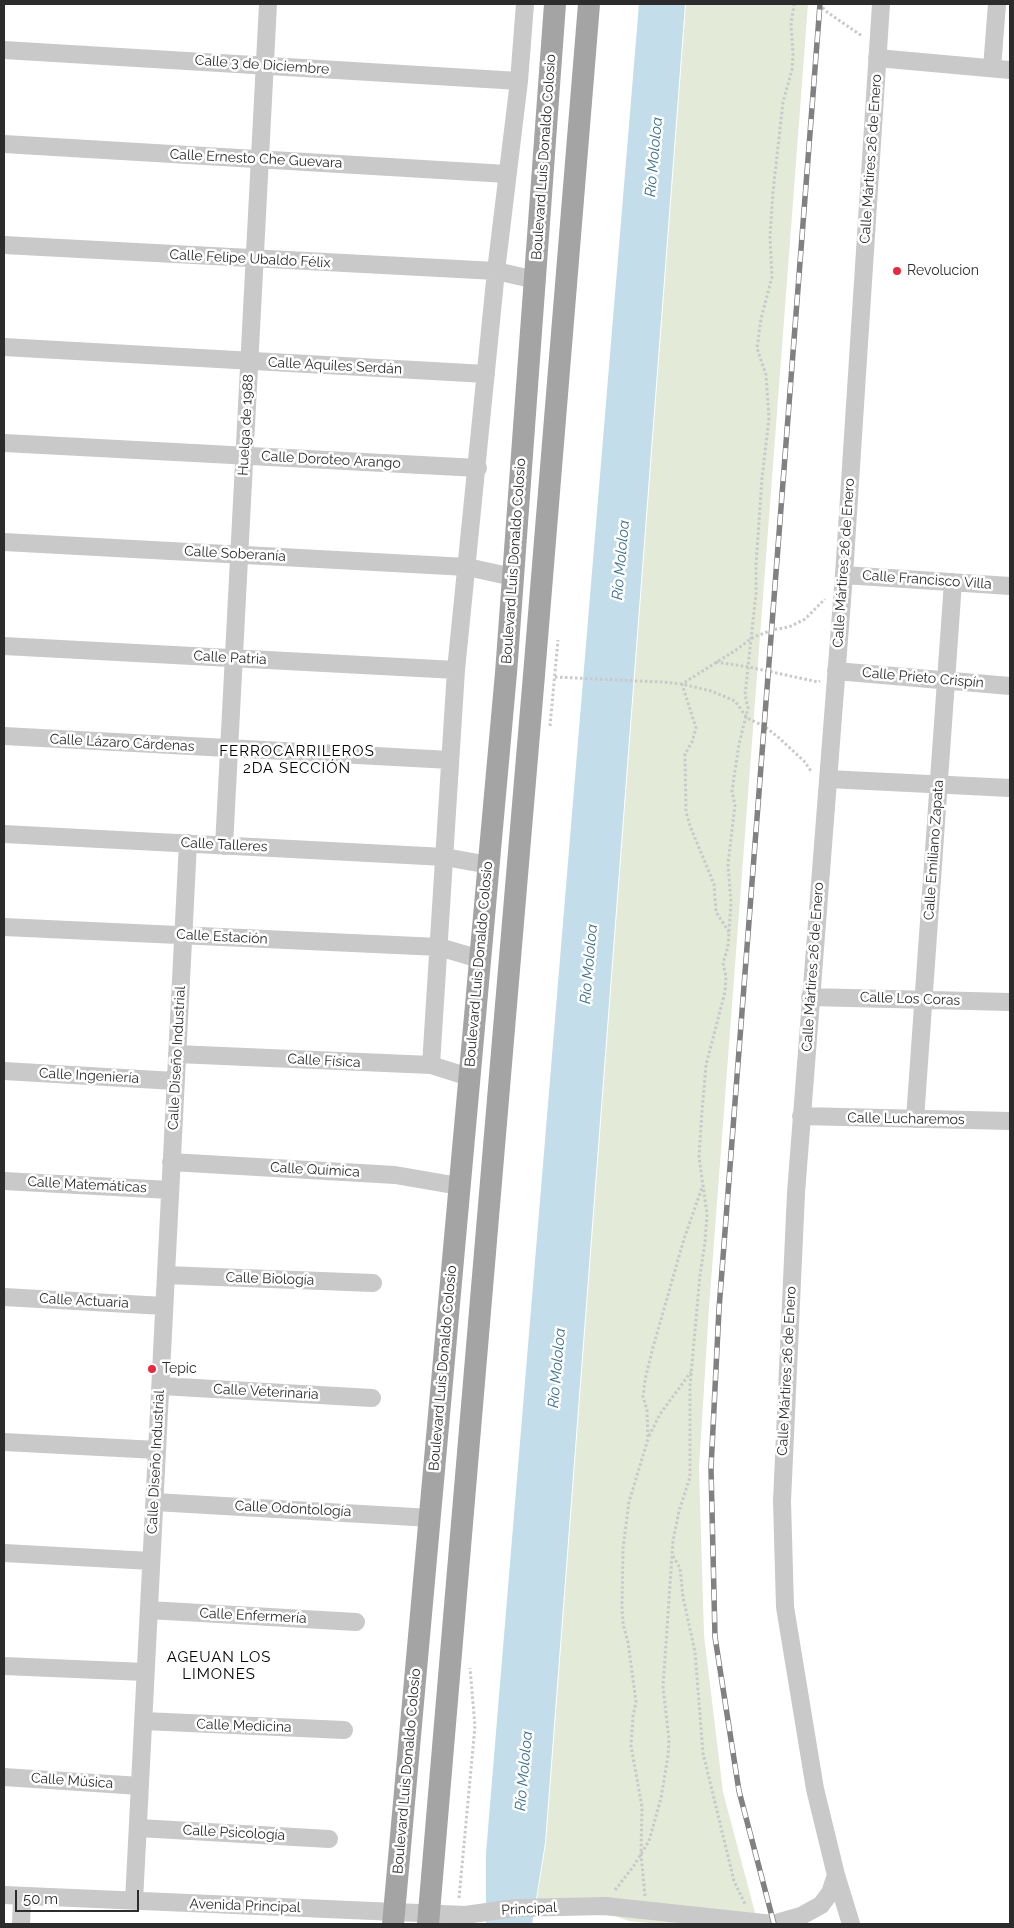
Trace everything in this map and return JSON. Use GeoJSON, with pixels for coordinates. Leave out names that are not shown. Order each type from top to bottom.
{"type":"FeatureCollection","features":[{"type":"Feature","properties":{"kind":"main road","name":"Boulevard Luis Donaldo Colosio"},"geometry":{"type":"LineString","coordinates":[[394,1918],[502,717],[536,280],[555,4]]}},
{"type":"Feature","properties":{"kind":"main road","name":"Boulevard Luis Donaldo Colosio"},"geometry":{"type":"LineString","coordinates":[[428,1919],[531,720],[589,4]]}},
{"type":"Feature","properties":{"kind":"main road"},"geometry":{"type":"LineString","coordinates":[[502,717],[531,720]]}},
{"type":"Feature","properties":{"kind":"street","name":"Huelga de 1988"},"geometry":{"type":"LineString","coordinates":[[224,846],[268,4]]}},
{"type":"Feature","properties":{"kind":"street"},"geometry":{"type":"LineString","coordinates":[[431,1065],[456,670],[478,468],[496,271],[519,81],[525,4]]}},
{"type":"Feature","properties":{"kind":"street","name":"Calle Mártires 26 de Enero"},"geometry":{"type":"LineString","coordinates":[[850,1924],[815,1789],[785,1607],[782,1501],[801,1116],[844,575],[881,4]]}},
{"type":"Feature","properties":{"kind":"street"},"geometry":{"type":"LineString","coordinates":[[992,68],[997,4]]}},
{"type":"Feature","properties":{"kind":"street","name":"Calle 3 de Diciembre"},"geometry":{"type":"LineString","coordinates":[[4,50],[519,81]]}},
{"type":"Feature","properties":{"kind":"street"},"geometry":{"type":"LineString","coordinates":[[877,58],[1010,70]]}},
{"type":"Feature","properties":{"kind":"street","name":"Calle Ernesto Che Guevara"},"geometry":{"type":"LineString","coordinates":[[4,144],[507,174]]}},
{"type":"Feature","properties":{"kind":"street","name":"Calle Felipe Ubaldo Félix"},"geometry":{"type":"LineString","coordinates":[[4,245],[255,260],[496,271],[536,280]]}},
{"type":"Feature","properties":{"kind":"street","name":"Calle Aquiles Serdán"},"geometry":{"type":"LineString","coordinates":[[4,347],[486,374]]}},
{"type":"Feature","properties":{"kind":"street","name":"Calle Doroteo Arango"},"geometry":{"type":"LineString","coordinates":[[4,443],[478,468]]}},
{"type":"Feature","properties":{"kind":"street","name":"Calle Soberanía"},"geometry":{"type":"LineString","coordinates":[[4,542],[467,567],[513,577]]}},
{"type":"Feature","properties":{"kind":"street","name":"Calle Francisco Villa"},"geometry":{"type":"LineString","coordinates":[[844,575],[1010,586]]}},
{"type":"Feature","properties":{"kind":"street","name":"Calle Emiliano Zapata"},"geometry":{"type":"LineString","coordinates":[[915,1119],[953,582]]}},
{"type":"Feature","properties":{"kind":"street","name":"Calle Patria"},"geometry":{"type":"LineString","coordinates":[[4,646],[456,670]]}},
{"type":"Feature","properties":{"kind":"street","name":"Calle Prieto Crispín"},"geometry":{"type":"LineString","coordinates":[[836,671],[1010,686]]}},
{"type":"Feature","properties":{"kind":"street","name":"Calle Lázaro Cárdenas"},"geometry":{"type":"LineString","coordinates":[[4,736],[450,760]]}},
{"type":"Feature","properties":{"kind":"street"},"geometry":{"type":"LineString","coordinates":[[828,779],[1010,788]]}},
{"type":"Feature","properties":{"kind":"street","name":"Calle Talleres"},"geometry":{"type":"LineString","coordinates":[[4,834],[445,857],[488,865]]}},
{"type":"Feature","properties":{"kind":"street","name":"Calle Diseño Industrial"},"geometry":{"type":"LineString","coordinates":[[134,1902],[188,843]]}},
{"type":"Feature","properties":{"kind":"street","name":"Calle Estación"},"geometry":{"type":"LineString","coordinates":[[4,927],[439,947],[480,959]]}},
{"type":"Feature","properties":{"kind":"street","name":"Calle Los Coras"},"geometry":{"type":"LineString","coordinates":[[810,997],[1010,1002]]}},
{"type":"Feature","properties":{"kind":"street","name":"Calle Física"},"geometry":{"type":"LineString","coordinates":[[177,1054],[431,1065],[469,1077]]}},
{"type":"Feature","properties":{"kind":"street","name":"Calle Ingeniería"},"geometry":{"type":"LineString","coordinates":[[4,1071],[175,1081]]}},
{"type":"Feature","properties":{"kind":"street","name":"Calle Lucharemos"},"geometry":{"type":"LineString","coordinates":[[801,1116],[1010,1122]]}},
{"type":"Feature","properties":{"kind":"street","name":"Calle Química"},"geometry":{"type":"LineString","coordinates":[[171,1162],[395,1175],[459,1186]]}},
{"type":"Feature","properties":{"kind":"street","name":"Calle Matemáticas"},"geometry":{"type":"LineString","coordinates":[[4,1181],[170,1190]]}},
{"type":"Feature","properties":{"kind":"street","name":"Calle Biología"},"geometry":{"type":"LineString","coordinates":[[166,1275],[373,1284]]}},
{"type":"Feature","properties":{"kind":"street","name":"Calle Actuaria"},"geometry":{"type":"LineString","coordinates":[[4,1297],[164,1306]]}},
{"type":"Feature","properties":{"kind":"street","name":"Calle Veterinaria"},"geometry":{"type":"LineString","coordinates":[[160,1386],[372,1398]]}},
{"type":"Feature","properties":{"kind":"street"},"geometry":{"type":"LineString","coordinates":[[4,1442],[157,1450]]}},
{"type":"Feature","properties":{"kind":"street","name":"Calle Odontología"},"geometry":{"type":"LineString","coordinates":[[155,1502],[362,1512],[431,1518]]}},
{"type":"Feature","properties":{"kind":"street"},"geometry":{"type":"LineString","coordinates":[[4,1553],[151,1561]]}},
{"type":"Feature","properties":{"kind":"street","name":"Calle Enfermería"},"geometry":{"type":"LineString","coordinates":[[149,1610],[356,1622]]}},
{"type":"Feature","properties":{"kind":"street"},"geometry":{"type":"LineString","coordinates":[[4,1666],[145,1672]]}},
{"type":"Feature","properties":{"kind":"street","name":"Calle Medicina"},"geometry":{"type":"LineString","coordinates":[[144,1721],[344,1730]]}},
{"type":"Feature","properties":{"kind":"street","name":"Calle Música"},"geometry":{"type":"LineString","coordinates":[[4,1777],[140,1786]]}},
{"type":"Feature","properties":{"kind":"street","name":"Calle Psicología"},"geometry":{"type":"LineString","coordinates":[[139,1828],[329,1839]]}},
{"type":"Feature","properties":{"kind":"street"},"geometry":{"type":"LineString","coordinates":[[647,1911],[780,1924],[801,1916],[821,1905],[830,1893],[836,1875]]}},
{"type":"Feature","properties":{"kind":"street","name":"Avenida Principal"},"geometry":{"type":"LineString","coordinates":[[4,1895],[134,1902],[265,1916],[428,1919],[461,1915]]}},
{"type":"Feature","properties":{"kind":"street"},"geometry":{"type":"LineString","coordinates":[[21,1924],[22,1896]]}},
{"type":"Feature","properties":{"kind":"street","name":"Principal"},"geometry":{"type":"LineString","coordinates":[[461,1915],[516,1908],[605,1906],[647,1911]]}},
{"type":"Feature","properties":{"kind":"path"},"geometry":{"type":"LineString","coordinates":[[610,1895],[650,1841],[668,1756],[669,1740],[663,1687],[673,1540],[679,1511],[690,1478],[689,1402],[700,1275],[706,1242],[707,1214],[699,1157],[706,1065],[725,992],[726,977],[723,962],[728,947],[731,903],[728,864],[735,805],[732,791],[748,708],[745,695],[756,593],[762,478],[769,418],[766,375],[757,348],[761,319],[772,277],[770,237],[783,102],[792,70],[791,24],[794,4]]}},
{"type":"Feature","properties":{"kind":"path"},"geometry":{"type":"LineString","coordinates":[[819,4],[850,29],[864,37],[877,58]]}},
{"type":"Feature","properties":{"kind":"path"},"geometry":{"type":"LineString","coordinates":[[682,684],[752,638],[772,630],[789,628],[805,619],[819,606],[844,575]]}},
{"type":"Feature","properties":{"kind":"path"},"geometry":{"type":"LineString","coordinates":[[716,662],[818,682],[836,671]]}},
{"type":"Feature","properties":{"kind":"path"},"geometry":{"type":"LineString","coordinates":[[555,677],[662,682],[711,690],[735,701],[747,718],[764,726],[778,737],[804,761],[812,772],[828,779]]}},
{"type":"Feature","properties":{"kind":"path"},"geometry":{"type":"LineString","coordinates":[[682,684],[696,728],[692,742],[685,754],[686,812],[714,884],[716,912],[730,932]]}},
{"type":"Feature","properties":{"kind":"path"},"geometry":{"type":"LineString","coordinates":[[648,1439],[648,1410],[643,1397],[645,1380],[684,1239],[703,1185]]}},
{"type":"Feature","properties":{"kind":"path"},"geometry":{"type":"LineString","coordinates":[[647,1911],[641,1854],[642,1806],[631,1746],[636,1702],[622,1607],[626,1516],[648,1439],[660,1414],[692,1371]]}},
{"type":"Feature","properties":{"kind":"path"},"geometry":{"type":"LineString","coordinates":[[673,1555],[680,1568],[683,1597],[695,1652],[701,1739],[712,1796],[719,1825],[725,1838],[734,1881],[753,1922]]}},
{"type":"Feature","properties":{"kind":"green space"},"geometry":{"type":"Polygon","coordinates":[[[686,4],[808,4],[709,1308],[699,1468],[704,1635],[723,1792],[758,1924],[659,1924],[629,1921],[615,1916],[535,1910],[546,1843],[686,4]]]}},
{"type":"Feature","properties":{"kind":"water","name":"Río Mololoa"},"geometry":{"type":"Polygon","coordinates":[[[639,4],[685,4],[545,1843],[532,1924],[486,1924],[486,1853],[639,4]]]}},
{"type":"Feature","properties":{"kind":"railway"},"geometry":{"type":"LineString","coordinates":[[774,1924],[739,1791],[715,1637],[711,1468],[719,1309],[820,4]]}},
{"type":"Feature","properties":{"kind":"place","name":"Revolucion"},"geometry":{"type":"Point","coordinates":[897,271]}},
{"type":"Feature","properties":{"kind":"place","name":"Tepic"},"geometry":{"type":"Point","coordinates":[152,1369]}},
{"type":"Feature","properties":{"kind":"district","name":"FERROCARRILEROS 2DA SECCIÓN"},"geometry":{"type":"Point","coordinates":[297,760]}},
{"type":"Feature","properties":{"kind":"district","name":"AGEUAN LOS LIMONES"},"geometry":{"type":"Point","coordinates":[219,1666]}}]}
